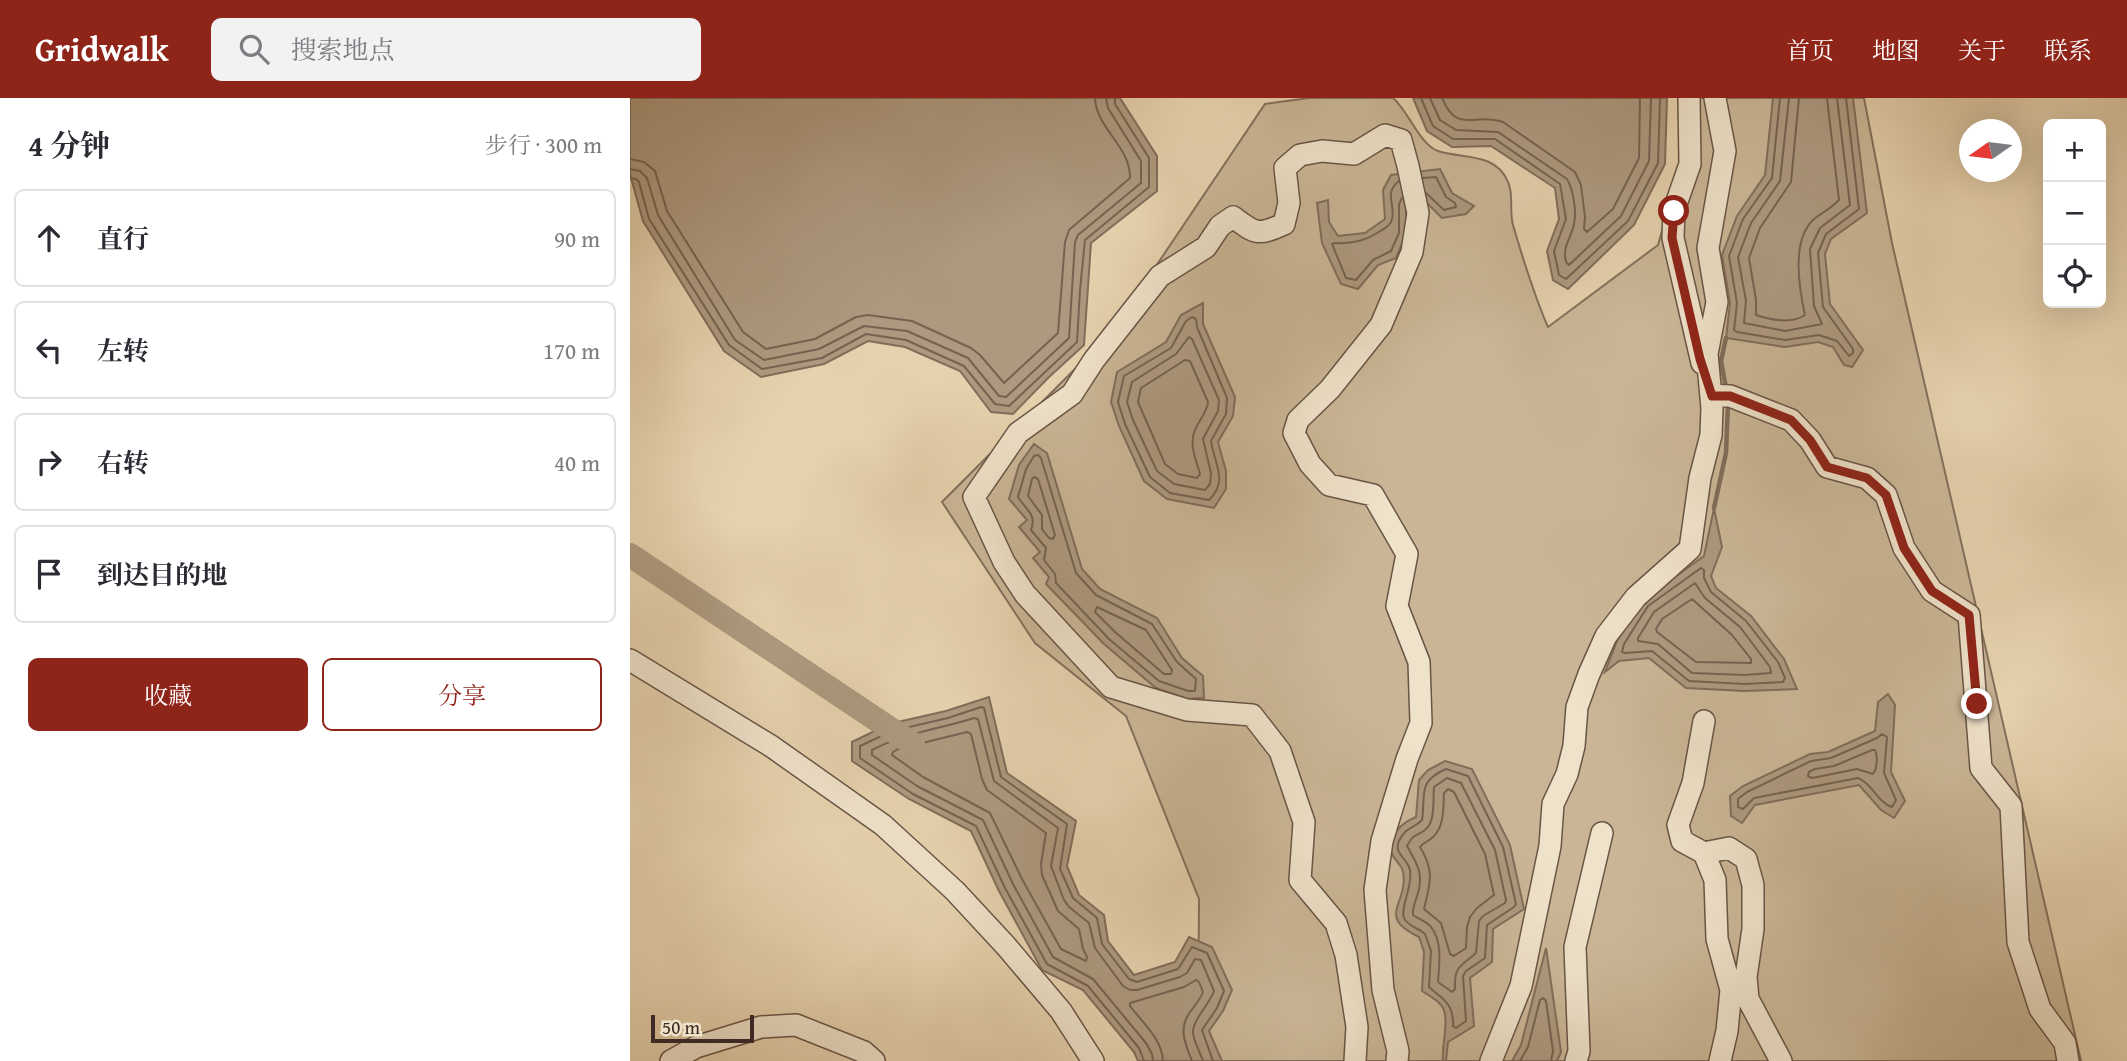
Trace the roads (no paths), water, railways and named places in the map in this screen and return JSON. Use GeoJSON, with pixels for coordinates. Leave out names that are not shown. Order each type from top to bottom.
{"type":"FeatureCollection","features":[{"type":"Feature","properties":{"kind":"street"},"geometry":{"type":"LineString","coordinates":[[1689,98],[1690,164],[1674,211],[1672,238],[1700,359],[1712,396]]}},
{"type":"Feature","properties":{"kind":"street"},"geometry":{"type":"LineString","coordinates":[[1490,1061],[1521,986],[1550,846],[1553,804],[1567,774],[1574,746],[1577,707],[1588,674],[1606,636],[1636,597],[1690,550],[1700,478],[1711,435],[1712,396],[1707,355],[1717,302],[1708,248],[1725,151],[1715,98]]}},
{"type":"Feature","properties":{"kind":"street"},"geometry":{"type":"LineString","coordinates":[[1354,1061],[1357,1027],[1346,955],[1336,923],[1300,880],[1304,822],[1280,751],[1252,715],[1187,710],[1111,687],[1024,594],[1004,562],[974,497],[1018,433],[1072,394],[1094,360],[1160,276],[1206,247],[1220,226],[1233,217],[1251,231],[1265,232],[1284,223],[1289,203],[1284,168],[1300,155],[1322,151],[1354,154],[1385,135],[1401,140],[1408,166],[1418,213],[1412,253],[1381,325],[1330,389],[1298,419],[1294,433],[1310,464],[1329,485],[1373,495],[1407,554],[1397,606],[1419,662],[1421,723],[1381,841],[1375,890],[1383,990],[1398,1051],[1397,1061]]}},
{"type":"Feature","properties":{"kind":"street"},"geometry":{"type":"LineString","coordinates":[[1712,396],[1730,396],[1791,420],[1810,440],[1827,467],[1867,478],[1886,495],[1904,548],[1932,591],[1969,615],[1981,768],[2011,806],[2018,942],[2040,1009],[2065,1043],[2068,1061]]}},
{"type":"Feature","properties":{"kind":"street"},"geometry":{"type":"LineString","coordinates":[[630,660],[771,746],[883,825],[955,891],[1006,946],[1061,1012],[1093,1061]]}},
{"type":"Feature","properties":{"kind":"street"},"geometry":{"type":"LineString","coordinates":[[630,672],[805,779],[917,869],[988,942],[1055,1027],[1076,1061]]}},
{"type":"Feature","properties":{"kind":"street"},"geometry":{"type":"LineString","coordinates":[[1704,721],[1693,783],[1678,825],[1682,841],[1704,853],[1715,880],[1717,939],[1731,990],[1727,1031],[1720,1061]]}},
{"type":"Feature","properties":{"kind":"street"},"geometry":{"type":"LineString","coordinates":[[1576,1061],[1579,1051],[1574,947],[1602,833]]}},
{"type":"Feature","properties":{"kind":"street"},"geometry":{"type":"LineString","coordinates":[[1704,853],[1729,848],[1746,859],[1753,885],[1753,929],[1746,976],[1748,999],[1781,1061]]}},
{"type":"Feature","properties":{"kind":"street"},"geometry":{"type":"LineString","coordinates":[[671,1061],[696,1046],[761,1027],[796,1025],[864,1052],[874,1061]]}},
{"type":"Feature","properties":{"kind":"water"},"geometry":{"type":"Polygon","coordinates":[[[630,98],[1120,98],[1157,156],[1157,191],[1091,243],[1084,345],[1013,414],[991,412],[960,371],[905,347],[868,341],[824,364],[761,377],[724,351],[643,221],[630,174],[630,98]]]}},
{"type":"Feature","properties":{"kind":"water"},"geometry":{"type":"Polygon","coordinates":[[[1413,98],[1667,98],[1665,164],[1634,225],[1568,289],[1553,280],[1547,251],[1559,219],[1555,188],[1491,146],[1452,147],[1427,131],[1413,98]]]}},
{"type":"Feature","properties":{"kind":"water"},"geometry":{"type":"Polygon","coordinates":[[[1773,98],[1853,98],[1867,213],[1831,239],[1825,254],[1830,304],[1863,350],[1852,367],[1844,365],[1833,347],[1818,342],[1785,347],[1726,338],[1730,303],[1722,255],[1737,216],[1765,175],[1773,98]]]}},
{"type":"Feature","properties":{"kind":"water"},"geometry":{"type":"Polygon","coordinates":[[[1440,169],[1452,193],[1474,206],[1466,214],[1442,218],[1424,200],[1406,203],[1406,234],[1396,258],[1378,265],[1358,289],[1341,284],[1322,243],[1317,203],[1328,200],[1329,222],[1338,236],[1365,233],[1385,219],[1383,190],[1391,175],[1440,169]]]}},
{"type":"Feature","properties":{"kind":"water"},"geometry":{"type":"Polygon","coordinates":[[[1203,303],[1203,324],[1235,397],[1233,416],[1218,442],[1226,471],[1226,489],[1214,508],[1167,499],[1144,481],[1111,402],[1117,372],[1166,342],[1181,315],[1203,303]]]}},
{"type":"Feature","properties":{"kind":"water"},"geometry":{"type":"Polygon","coordinates":[[[1034,444],[1047,453],[1082,569],[1100,589],[1157,618],[1182,658],[1203,676],[1204,698],[1187,699],[1156,688],[1104,644],[1046,584],[1049,577],[1033,558],[1040,552],[1019,527],[1027,520],[1009,499],[1019,465],[1034,444]]]}},
{"type":"Feature","properties":{"kind":"water"},"geometry":{"type":"Polygon","coordinates":[[[1714,508],[1722,547],[1711,576],[1716,588],[1751,616],[1784,659],[1797,689],[1744,691],[1686,688],[1649,658],[1619,661],[1605,672],[1617,641],[1642,601],[1704,556],[1714,508]]]}},
{"type":"Feature","properties":{"kind":"water"},"geometry":{"type":"Polygon","coordinates":[[[1888,694],[1895,705],[1891,772],[1905,801],[1894,818],[1881,810],[1859,785],[1755,805],[1742,823],[1731,816],[1730,796],[1743,786],[1810,754],[1828,752],[1875,731],[1878,702],[1888,694]]]}},
{"type":"Feature","properties":{"kind":"water"},"geometry":{"type":"Polygon","coordinates":[[[989,697],[1007,773],[1076,821],[1067,866],[1079,895],[1104,915],[1108,941],[1134,975],[1175,962],[1189,937],[1212,947],[1232,990],[1223,1011],[1209,1031],[1222,1061],[1138,1061],[1134,1052],[1083,990],[1042,970],[999,891],[971,831],[909,799],[852,761],[852,742],[889,724],[946,711],[989,697]]]}},
{"type":"Feature","properties":{"kind":"water"},"geometry":{"type":"Polygon","coordinates":[[[1445,761],[1472,769],[1510,845],[1524,909],[1493,929],[1492,962],[1470,978],[1474,1026],[1448,1042],[1446,1061],[1443,1061],[1446,1024],[1444,1010],[1437,1001],[1422,991],[1424,952],[1419,937],[1406,929],[1396,916],[1404,883],[1401,867],[1390,848],[1396,831],[1416,817],[1419,780],[1428,770],[1445,761]]]}},
{"type":"Feature","properties":{"kind":"water"},"geometry":{"type":"Polygon","coordinates":[[[1546,948],[1561,1052],[1557,1061],[1512,1061],[1521,1045],[1546,948]]]}},
{"type":"Feature","properties":{"kind":"waterway"},"geometry":{"type":"LineString","coordinates":[[1726,338],[1721,361],[1726,388]]}},
{"type":"Feature","properties":{"kind":"waterway"},"geometry":{"type":"LineString","coordinates":[[1714,508],[1726,453],[1728,404]]}},
{"type":"Feature","properties":{"kind":"waterway"},"geometry":{"type":"LineString","coordinates":[[630,555],[913,744]]}}]}
